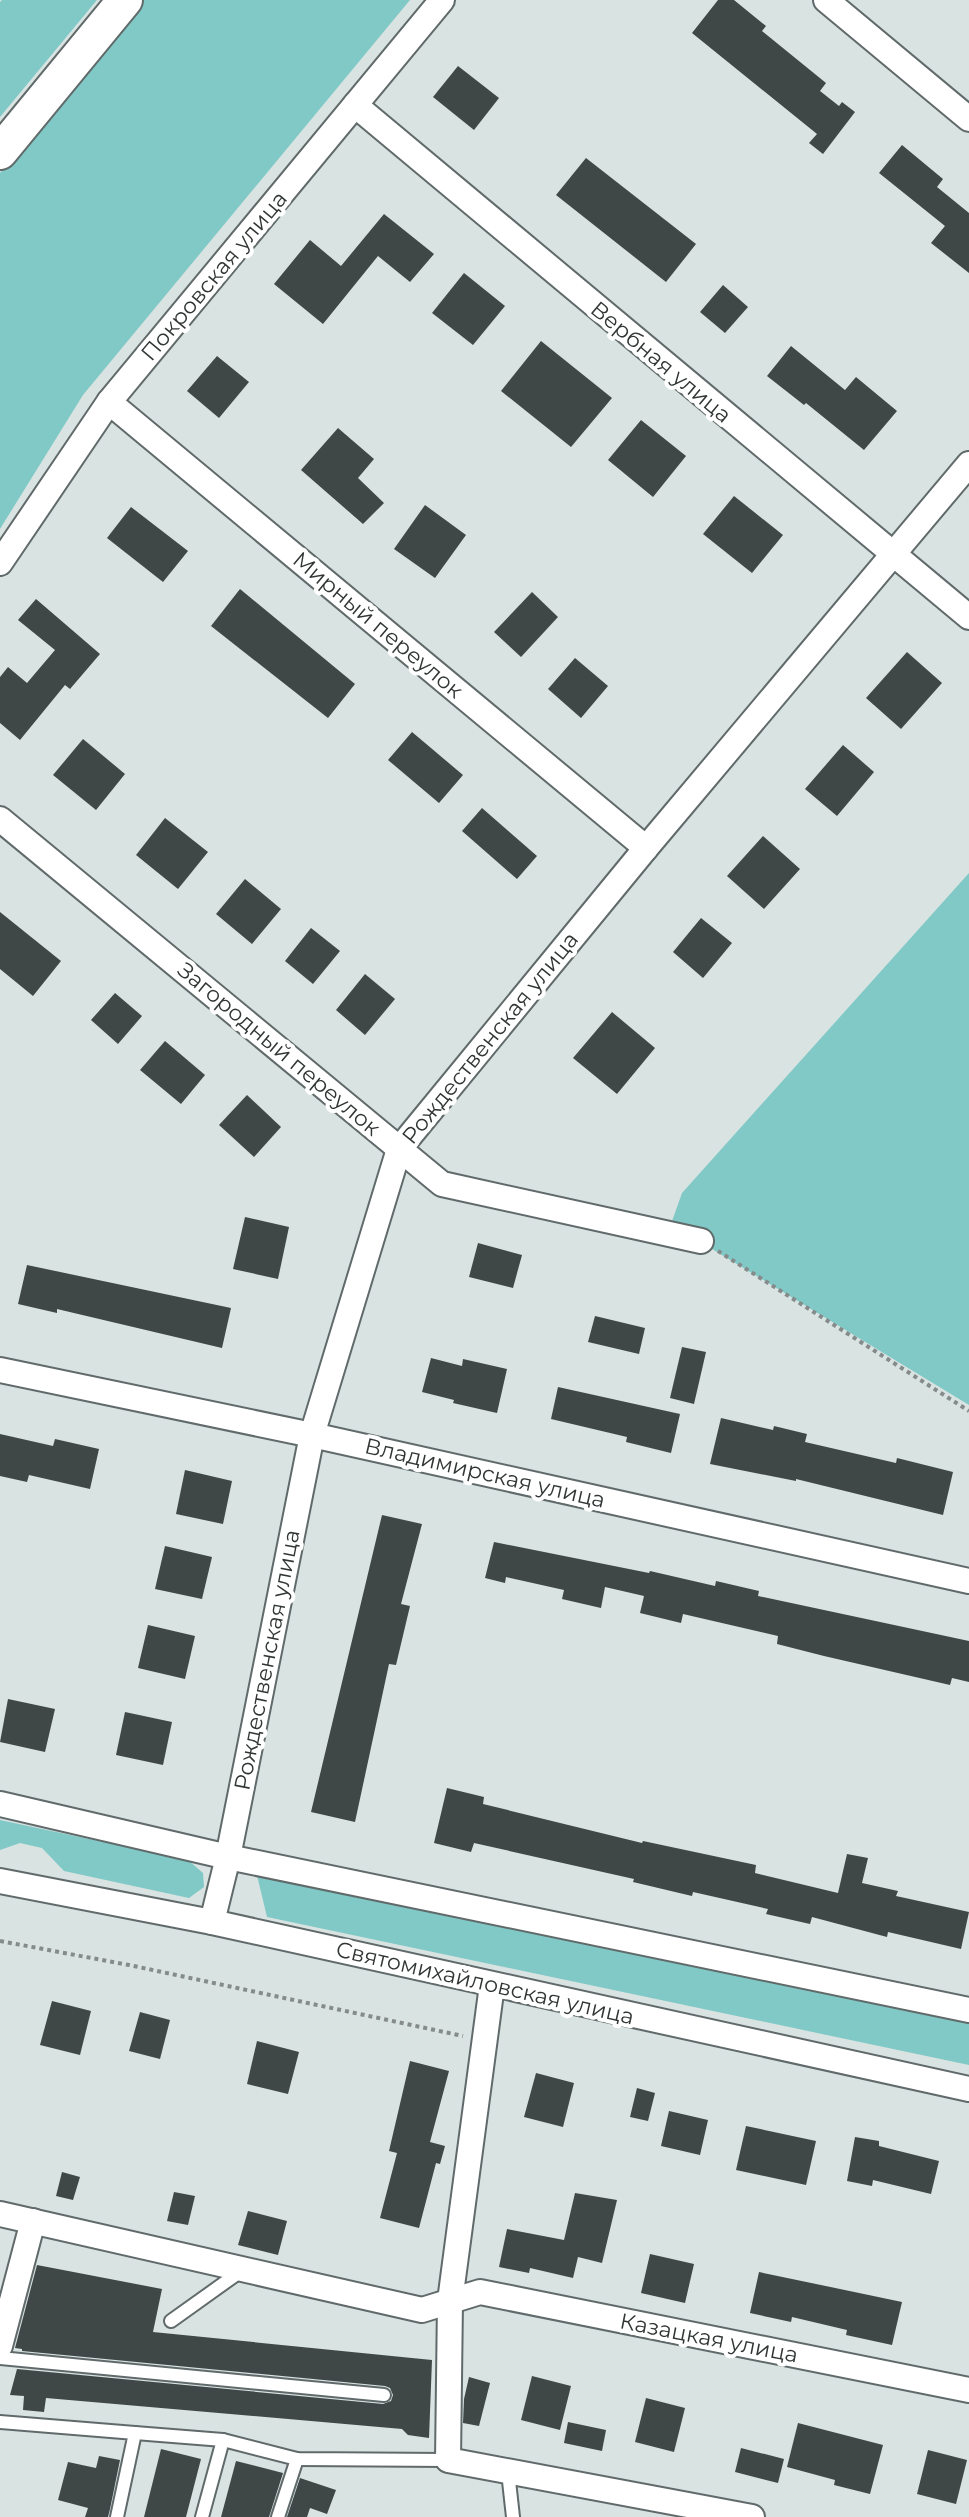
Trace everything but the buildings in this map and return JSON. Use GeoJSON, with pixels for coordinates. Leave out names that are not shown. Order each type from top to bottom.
{"type":"FeatureCollection","features":[{"type":"Feature","properties":{"kind":"main road"},"geometry":{"type":"LineString","coordinates":[[0,152],[125,0]]}},
{"type":"Feature","properties":{"kind":"street","name":"Покровская улица"},"geometry":{"type":"LineString","coordinates":[[0,563],[109,402],[442,0]]}},
{"type":"Feature","properties":{"kind":"street"},"geometry":{"type":"LineString","coordinates":[[826,0],[969,119]]}},
{"type":"Feature","properties":{"kind":"street","name":"Вербная улица"},"geometry":{"type":"LineString","coordinates":[[355,105],[969,617]]}},
{"type":"Feature","properties":{"kind":"street","name":"Мирный переулок"},"geometry":{"type":"LineString","coordinates":[[109,402],[646,848]]}},
{"type":"Feature","properties":{"kind":"street","name":"Рождественская улица"},"geometry":{"type":"LineString","coordinates":[[212,1922],[228,1857],[312,1435],[399,1149],[646,848],[969,464]]}},
{"type":"Feature","properties":{"kind":"street","name":"Загородный переулок"},"geometry":{"type":"LineString","coordinates":[[0,819],[442,1184],[701,1241]]}},
{"type":"Feature","properties":{"kind":"street","name":"Владимирская улица"},"geometry":{"type":"LineString","coordinates":[[0,1370],[312,1435],[969,1581]]}},
{"type":"Feature","properties":{"kind":"street"},"geometry":{"type":"LineString","coordinates":[[0,1804],[228,1857],[969,2010]]}},
{"type":"Feature","properties":{"kind":"street","name":"Святомихайловская улица"},"geometry":{"type":"LineString","coordinates":[[0,1881],[212,1922],[969,2089]]}},
{"type":"Feature","properties":{"kind":"street"},"geometry":{"type":"LineString","coordinates":[[492,1985],[450,2301],[448,2460],[752,2517]]}},
{"type":"Feature","properties":{"kind":"street","name":"Казацкая улица"},"geometry":{"type":"LineString","coordinates":[[0,2214],[422,2310],[480,2292],[969,2390]]}},
{"type":"Feature","properties":{"kind":"street"},"geometry":{"type":"LineString","coordinates":[[0,2346],[33,2221]]}},
{"type":"Feature","properties":{"kind":"lane"},"geometry":{"type":"LineString","coordinates":[[171,2321],[243,2269]]}},
{"type":"Feature","properties":{"kind":"lane"},"geometry":{"type":"LineString","coordinates":[[0,2358],[384,2395]]}},
{"type":"Feature","properties":{"kind":"lane"},"geometry":{"type":"LineString","coordinates":[[0,2422],[223,2440],[297,2459],[448,2460]]}},
{"type":"Feature","properties":{"kind":"lane"},"geometry":{"type":"LineString","coordinates":[[117,2517],[135,2433]]}},
{"type":"Feature","properties":{"kind":"lane"},"geometry":{"type":"LineString","coordinates":[[202,2517],[223,2440]]}},
{"type":"Feature","properties":{"kind":"lane"},"geometry":{"type":"LineString","coordinates":[[278,2517],[297,2459]]}},
{"type":"Feature","properties":{"kind":"lane"},"geometry":{"type":"LineString","coordinates":[[508,2472],[513,2517]]}},
{"type":"Feature","properties":{"kind":"path"},"geometry":{"type":"LineString","coordinates":[[701,1241],[969,1411]]}},
{"type":"Feature","properties":{"kind":"path"},"geometry":{"type":"LineString","coordinates":[[0,1941],[129,1965],[485,2041]]}},
{"type":"Feature","properties":{"kind":"shaded area"},"geometry":{"type":"Polygon","coordinates":[[[97,0],[0,117],[0,2],[97,0]]]}},
{"type":"Feature","properties":{"kind":"shaded area"},"geometry":{"type":"Polygon","coordinates":[[[143,0],[410,0],[83,395],[0,529],[0,173],[143,0]]]}},
{"type":"Feature","properties":{"kind":"shaded area"},"geometry":{"type":"Polygon","coordinates":[[[969,873],[969,1405],[671,1224],[682,1193],[969,873]]]}},
{"type":"Feature","properties":{"kind":"shaded area"},"geometry":{"type":"Polygon","coordinates":[[[0,1820],[188,1860],[203,1873],[204,1887],[189,1898],[64,1871],[42,1848],[20,1843],[0,1850],[0,1820]]]}},
{"type":"Feature","properties":{"kind":"shaded area"},"geometry":{"type":"Polygon","coordinates":[[[255,1867],[469,1917],[969,2024],[969,2065],[267,1917],[255,1867]]]}}]}
